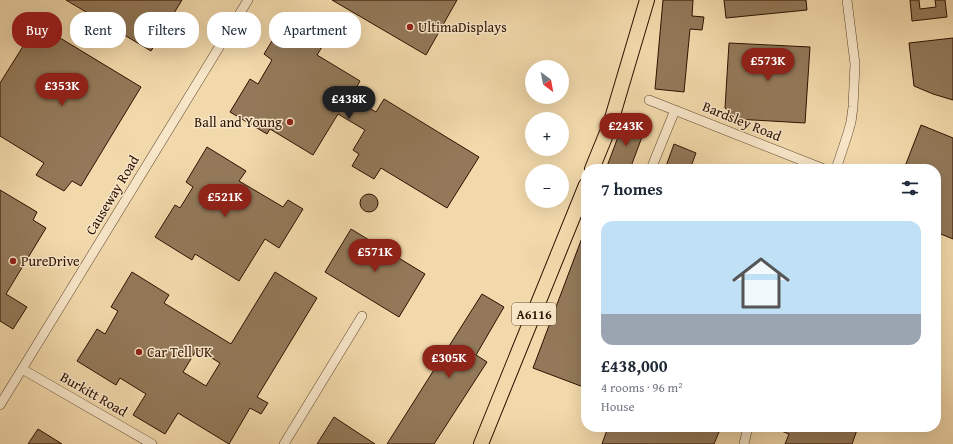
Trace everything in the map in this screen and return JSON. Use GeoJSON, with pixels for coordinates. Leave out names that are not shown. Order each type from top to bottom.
{"type":"FeatureCollection","features":[{"type":"Feature","properties":{"kind":"main road"},"geometry":{"type":"LineString","coordinates":[[594,164],[610,124],[647,0]]}},
{"type":"Feature","properties":{"kind":"main road","name":"A6116"},"geometry":{"type":"LineString","coordinates":[[480,444],[581,196]]}},
{"type":"Feature","properties":{"kind":"street","name":"Causeway Road"},"geometry":{"type":"LineString","coordinates":[[0,405],[248,0]]}},
{"type":"Feature","properties":{"kind":"street"},"geometry":{"type":"LineString","coordinates":[[838,164],[848,136],[853,107],[855,64],[847,0]]}},
{"type":"Feature","properties":{"kind":"street","name":"Bardsley Road"},"geometry":{"type":"LineString","coordinates":[[649,100],[811,164]]}},
{"type":"Feature","properties":{"kind":"street"},"geometry":{"type":"LineString","coordinates":[[653,164],[675,110]]}},
{"type":"Feature","properties":{"kind":"street"},"geometry":{"type":"LineString","coordinates":[[284,444],[362,316]]}},
{"type":"Feature","properties":{"kind":"street","name":"Burkitt Road"},"geometry":{"type":"LineString","coordinates":[[22,369],[152,444]]}},
{"type":"Feature","properties":{"kind":"street"},"geometry":{"type":"LineString","coordinates":[[744,444],[747,432]]}},
{"type":"Feature","properties":{"kind":"building"},"geometry":{"type":"Polygon","coordinates":[[[66,0],[182,0],[175,12],[134,12],[134,41],[126,36],[126,12],[86,12],[66,0]]]}},
{"type":"Feature","properties":{"kind":"building","name":"UltimaDisplays"},"geometry":{"type":"Polygon","coordinates":[[[332,0],[457,0],[426,55],[361,17],[361,12],[353,12],[332,0]]]}},
{"type":"Feature","properties":{"kind":"building"},"geometry":{"type":"Polygon","coordinates":[[[663,0],[693,0],[692,16],[704,17],[702,30],[690,29],[684,92],[655,89],[663,0]]]}},
{"type":"Feature","properties":{"kind":"building"},"geometry":{"type":"Polygon","coordinates":[[[724,0],[806,0],[807,10],[726,18],[724,0]]]}},
{"type":"Feature","properties":{"kind":"building"},"geometry":{"type":"Polygon","coordinates":[[[910,0],[919,0],[920,9],[936,7],[935,0],[945,0],[947,17],[912,21],[910,0]]]}},
{"type":"Feature","properties":{"kind":"building"},"geometry":{"type":"Polygon","coordinates":[[[953,38],[953,100],[914,86],[909,43],[953,38]]]}},
{"type":"Feature","properties":{"kind":"building"},"geometry":{"type":"Polygon","coordinates":[[[62,39],[70,44],[70,48],[77,48],[141,87],[81,186],[72,181],[64,191],[36,175],[44,163],[0,136],[0,83],[22,48],[62,48],[62,39]]]}},
{"type":"Feature","properties":{"kind":"building"},"geometry":{"type":"Polygon","coordinates":[[[729,43],[810,47],[805,123],[736,119],[725,108],[729,43]]]}},
{"type":"Feature","properties":{"kind":"building","name":"Ball and Young"},"geometry":{"type":"Polygon","coordinates":[[[269,46],[269,48],[321,48],[317,55],[360,81],[351,97],[376,112],[384,99],[479,157],[447,208],[381,168],[374,179],[352,166],[359,154],[353,150],[365,130],[338,114],[313,155],[270,129],[267,134],[230,112],[250,79],[258,84],[272,60],[264,54],[269,46]]]}},
{"type":"Feature","properties":{"kind":"building"},"geometry":{"type":"Polygon","coordinates":[[[146,48],[153,48],[151,51],[146,48]]]}},
{"type":"Feature","properties":{"kind":"building"},"geometry":{"type":"Polygon","coordinates":[[[624,121],[645,129],[632,164],[608,164],[624,121]]]}},
{"type":"Feature","properties":{"kind":"building"},"geometry":{"type":"Polygon","coordinates":[[[921,125],[953,138],[953,239],[941,234],[941,164],[906,164],[921,125]]]}},
{"type":"Feature","properties":{"kind":"building"},"geometry":{"type":"Polygon","coordinates":[[[674,144],[696,153],[692,164],[667,164],[674,144]]]}},
{"type":"Feature","properties":{"kind":"building","name":"Ball and Young"},"geometry":{"type":"Polygon","coordinates":[[[207,147],[246,171],[239,181],[283,207],[288,200],[303,209],[279,248],[265,239],[239,281],[195,254],[192,260],[155,237],[175,205],[180,208],[193,187],[186,182],[207,147]]]}},
{"type":"Feature","properties":{"kind":"building","name":"PureDrive"},"geometry":{"type":"Polygon","coordinates":[[[0,190],[37,212],[33,220],[46,228],[6,294],[27,307],[13,329],[0,321],[0,190]]]}},
{"type":"Feature","properties":{"kind":"building"},"geometry":{"type":"Polygon","coordinates":[[[369,194],[375,197],[378,203],[375,209],[369,212],[363,209],[360,203],[363,197],[369,194]]]}},
{"type":"Feature","properties":{"kind":"building"},"geometry":{"type":"Polygon","coordinates":[[[351,229],[425,274],[399,317],[325,272],[351,229]]]}},
{"type":"Feature","properties":{"kind":"building"},"geometry":{"type":"Polygon","coordinates":[[[581,241],[581,386],[533,368],[581,241]]]}},
{"type":"Feature","properties":{"kind":"building"},"geometry":{"type":"Polygon","coordinates":[[[132,272],[169,295],[164,303],[231,344],[275,272],[317,298],[257,397],[268,403],[261,414],[250,408],[229,444],[178,413],[165,434],[133,415],[146,394],[120,378],[116,385],[77,361],[97,329],[105,334],[118,311],[111,307],[132,272]],[[197,349],[183,372],[206,386],[220,363],[197,349]]]}},
{"type":"Feature","properties":{"kind":"building"},"geometry":{"type":"Polygon","coordinates":[[[482,294],[504,307],[476,355],[487,362],[434,444],[387,444],[482,294]]]}},
{"type":"Feature","properties":{"kind":"building"},"geometry":{"type":"Polygon","coordinates":[[[334,417],[375,444],[317,444],[334,417]]]}},
{"type":"Feature","properties":{"kind":"building"},"geometry":{"type":"Polygon","coordinates":[[[38,429],[62,444],[28,444],[38,429]]]}},
{"type":"Feature","properties":{"kind":"building"},"geometry":{"type":"Polygon","coordinates":[[[606,432],[719,432],[714,444],[602,444],[606,432]]]}},
{"type":"Feature","properties":{"kind":"building"},"geometry":{"type":"Polygon","coordinates":[[[784,432],[856,432],[852,444],[785,444],[789,434],[784,432]]]}},
{"type":"Feature","properties":{"kind":"place","name":"UltimaDisplays"},"geometry":{"type":"Point","coordinates":[410,27]}},
{"type":"Feature","properties":{"kind":"place","name":"Ball and Young"},"geometry":{"type":"Point","coordinates":[290,122]}},
{"type":"Feature","properties":{"kind":"place","name":"PureDrive"},"geometry":{"type":"Point","coordinates":[13,261]}},
{"type":"Feature","properties":{"kind":"place","name":"Car Tell UK"},"geometry":{"type":"Point","coordinates":[139,352]}}]}
